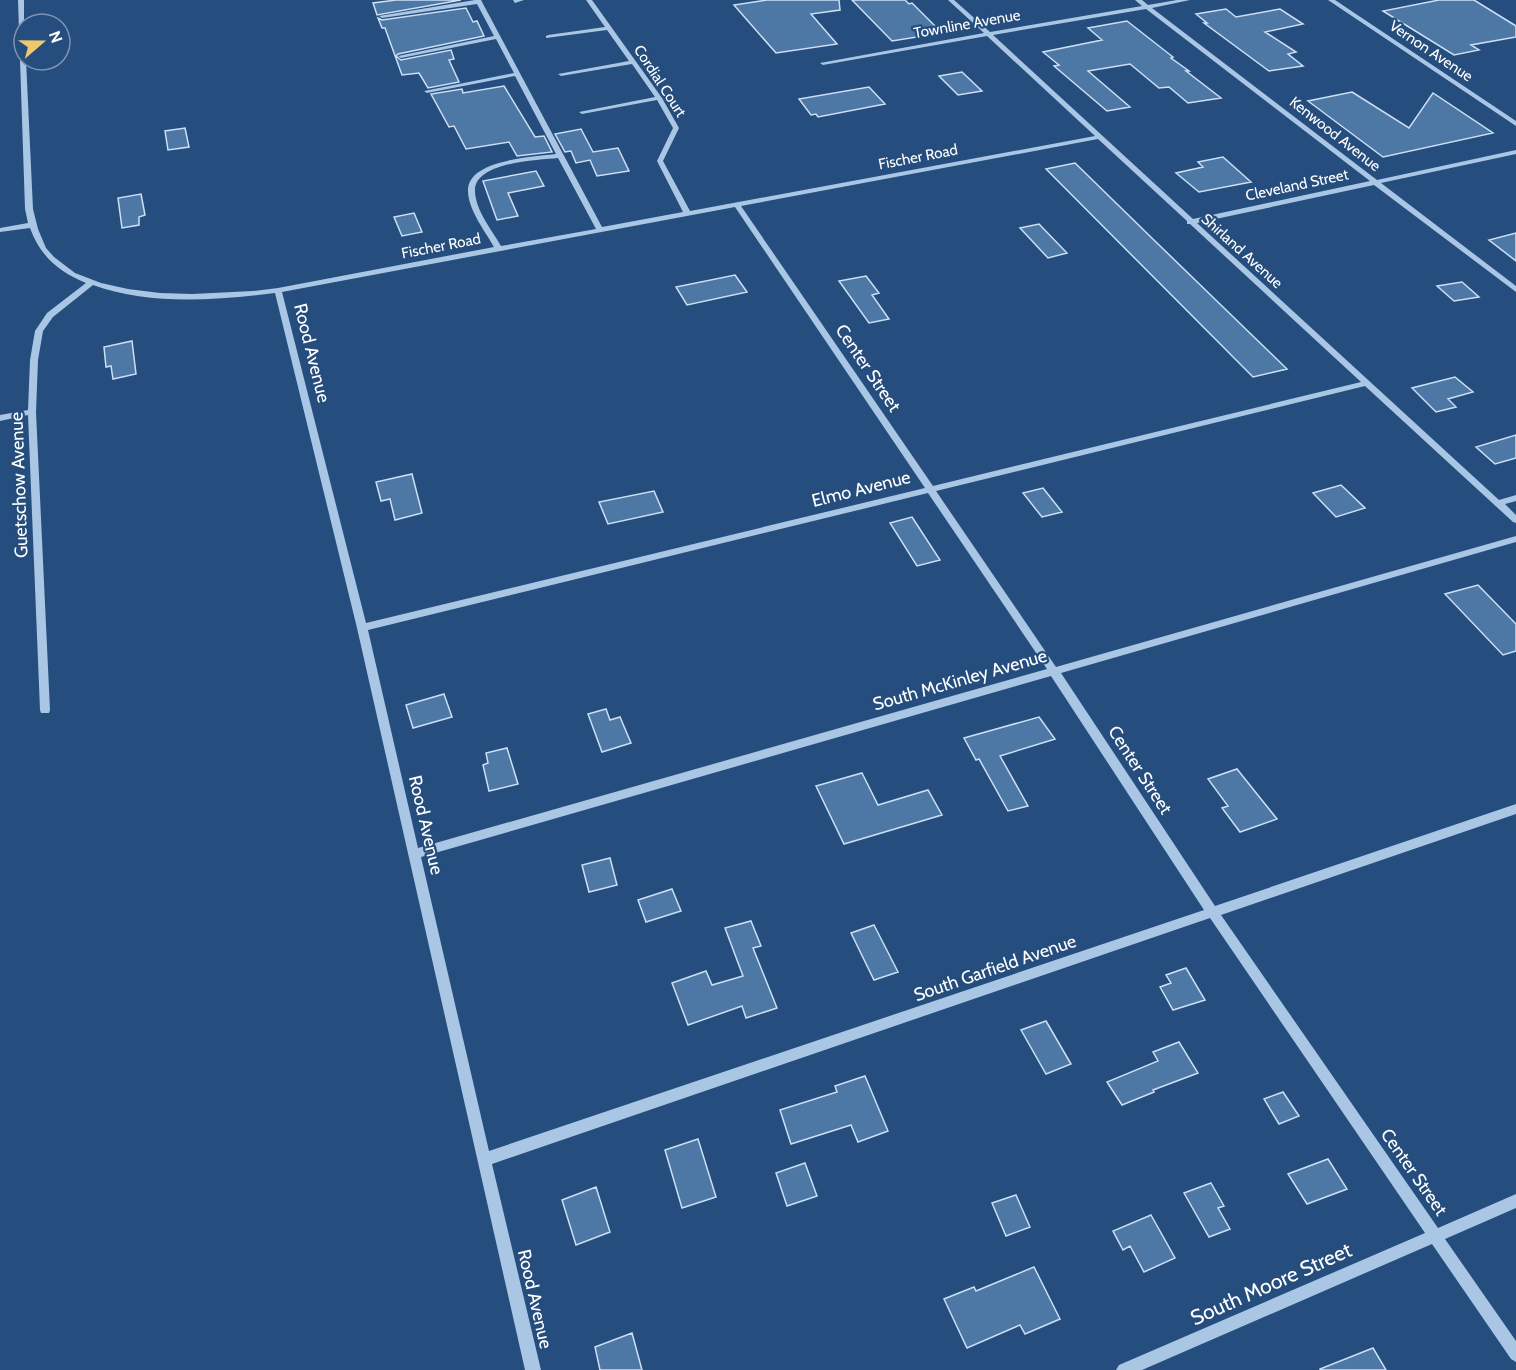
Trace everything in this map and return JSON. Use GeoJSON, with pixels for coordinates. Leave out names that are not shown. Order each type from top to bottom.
{"type":"FeatureCollection","features":[{"type":"Feature","properties":{"kind":"street","name":"Fischer Road"},"geometry":{"type":"LineString","coordinates":[[21,0],[29,209],[39,243],[52,259],[92,282],[145,294],[183,297],[247,295],[278,290],[1099,137]]}},
{"type":"Feature","properties":{"kind":"street","name":"Cordial Court"},"geometry":{"type":"LineString","coordinates":[[589,0],[659,98],[676,128],[660,161],[688,214]]}},
{"type":"Feature","properties":{"kind":"street","name":"Shirland Avenue"},"geometry":{"type":"LineString","coordinates":[[951,0],[1190,222],[1516,519]]}},
{"type":"Feature","properties":{"kind":"street","name":"Kenwood Avenue"},"geometry":{"type":"LineString","coordinates":[[1138,0],[1516,290]]}},
{"type":"Feature","properties":{"kind":"street","name":"Townline Avenue"},"geometry":{"type":"LineString","coordinates":[[823,63],[1187,0]]}},
{"type":"Feature","properties":{"kind":"street","name":"Vernon Avenue"},"geometry":{"type":"LineString","coordinates":[[1330,0],[1516,124]]}},
{"type":"Feature","properties":{"kind":"street"},"geometry":{"type":"LineString","coordinates":[[382,16],[479,1],[600,230]]}},
{"type":"Feature","properties":{"kind":"street"},"geometry":{"type":"LineString","coordinates":[[548,37],[607,28]]}},
{"type":"Feature","properties":{"kind":"street"},"geometry":{"type":"LineString","coordinates":[[401,56],[498,37]]}},
{"type":"Feature","properties":{"kind":"street"},"geometry":{"type":"LineString","coordinates":[[561,74],[633,62]]}},
{"type":"Feature","properties":{"kind":"street"},"geometry":{"type":"LineString","coordinates":[[427,91],[518,74]]}},
{"type":"Feature","properties":{"kind":"street"},"geometry":{"type":"LineString","coordinates":[[582,112],[659,98]]}},
{"type":"Feature","properties":{"kind":"street","name":"Cleveland Street"},"geometry":{"type":"LineString","coordinates":[[1190,222],[1516,152]]}},
{"type":"Feature","properties":{"kind":"street"},"geometry":{"type":"LineString","coordinates":[[499,249],[473,198],[471,188],[474,180],[480,172],[497,165],[559,156]]}},
{"type":"Feature","properties":{"kind":"street","name":"Center Street"},"geometry":{"type":"LineString","coordinates":[[737,205],[1053,670],[1213,913],[1516,1354]]}},
{"type":"Feature","properties":{"kind":"street"},"geometry":{"type":"LineString","coordinates":[[0,230],[32,225]]}},
{"type":"Feature","properties":{"kind":"street","name":"Guetschow Avenue"},"geometry":{"type":"LineString","coordinates":[[45,710],[32,412],[34,360],[39,331],[50,315],[92,282]]}},
{"type":"Feature","properties":{"kind":"street","name":"Rood Avenue"},"geometry":{"type":"LineString","coordinates":[[278,290],[362,628],[533,1370]]}},
{"type":"Feature","properties":{"kind":"street","name":"Elmo Avenue"},"geometry":{"type":"LineString","coordinates":[[362,628],[1368,383]]}},
{"type":"Feature","properties":{"kind":"street"},"geometry":{"type":"LineString","coordinates":[[0,418],[32,412]]}},
{"type":"Feature","properties":{"kind":"street"},"geometry":{"type":"LineString","coordinates":[[1498,503],[1516,498]]}},
{"type":"Feature","properties":{"kind":"street","name":"South McKinley Avenue"},"geometry":{"type":"LineString","coordinates":[[414,854],[1516,539]]}},
{"type":"Feature","properties":{"kind":"street","name":"South Garfield Avenue"},"geometry":{"type":"LineString","coordinates":[[484,1160],[1516,809]]}},
{"type":"Feature","properties":{"kind":"street","name":"South Moore Street"},"geometry":{"type":"LineString","coordinates":[[1124,1370],[1516,1201]]}},
{"type":"Feature","properties":{"kind":"building"},"geometry":{"type":"Polygon","coordinates":[[[396,0],[461,0],[377,15],[373,3],[396,0]]]}},
{"type":"Feature","properties":{"kind":"building"},"geometry":{"type":"Polygon","coordinates":[[[767,0],[839,0],[840,10],[811,14],[837,44],[776,53],[734,5],[767,0]]]}},
{"type":"Feature","properties":{"kind":"building"},"geometry":{"type":"Polygon","coordinates":[[[852,0],[905,0],[909,4],[912,3],[942,33],[892,41],[852,0]]]}},
{"type":"Feature","properties":{"kind":"building"},"geometry":{"type":"Polygon","coordinates":[[[1439,0],[1474,0],[1516,26],[1516,37],[1471,45],[1479,50],[1454,55],[1383,11],[1439,0]]]}},
{"type":"Feature","properties":{"kind":"building"},"geometry":{"type":"Polygon","coordinates":[[[466,8],[473,22],[477,21],[484,36],[396,56],[401,60],[451,50],[454,59],[449,60],[459,82],[428,88],[419,73],[402,75],[385,28],[382,28],[378,18],[382,20],[466,8]]]}},
{"type":"Feature","properties":{"kind":"building"},"geometry":{"type":"Polygon","coordinates":[[[1226,9],[1236,17],[1280,9],[1303,24],[1265,32],[1296,52],[1288,54],[1303,66],[1269,71],[1204,23],[1207,23],[1196,14],[1226,9]]]}},
{"type":"Feature","properties":{"kind":"building"},"geometry":{"type":"Polygon","coordinates":[[[1127,21],[1221,98],[1188,103],[1169,87],[1159,88],[1130,64],[1088,71],[1130,107],[1107,111],[1054,66],[1059,65],[1043,52],[1102,40],[1088,28],[1127,21]]]}},
{"type":"Feature","properties":{"kind":"building"},"geometry":{"type":"Polygon","coordinates":[[[962,72],[982,91],[958,95],[939,76],[962,72]]]}},
{"type":"Feature","properties":{"kind":"building"},"geometry":{"type":"Polygon","coordinates":[[[504,86],[535,137],[544,136],[552,152],[517,156],[509,142],[466,149],[454,126],[449,127],[431,94],[462,89],[463,93],[504,86]]]}},
{"type":"Feature","properties":{"kind":"building"},"geometry":{"type":"Polygon","coordinates":[[[869,87],[885,104],[818,117],[816,114],[811,115],[799,99],[869,87]]]}},
{"type":"Feature","properties":{"kind":"building"},"geometry":{"type":"Polygon","coordinates":[[[1352,92],[1409,128],[1433,93],[1493,133],[1383,157],[1308,101],[1352,92]]]}},
{"type":"Feature","properties":{"kind":"building"},"geometry":{"type":"Polygon","coordinates":[[[185,128],[189,147],[168,150],[165,131],[185,128]]]}},
{"type":"Feature","properties":{"kind":"building"},"geometry":{"type":"Polygon","coordinates":[[[581,129],[593,152],[618,148],[629,171],[597,176],[590,160],[576,163],[571,151],[565,152],[555,134],[581,129]]]}},
{"type":"Feature","properties":{"kind":"building"},"geometry":{"type":"Polygon","coordinates":[[[1223,157],[1251,182],[1199,192],[1176,173],[1203,167],[1198,162],[1223,157]]]}},
{"type":"Feature","properties":{"kind":"building"},"geometry":{"type":"Polygon","coordinates":[[[1075,163],[1287,369],[1253,377],[1046,169],[1075,163]]]}},
{"type":"Feature","properties":{"kind":"building"},"geometry":{"type":"Polygon","coordinates":[[[536,171],[544,186],[508,193],[518,216],[497,220],[483,181],[536,171]]]}},
{"type":"Feature","properties":{"kind":"building"},"geometry":{"type":"Polygon","coordinates":[[[141,194],[145,215],[139,217],[139,225],[122,228],[118,198],[141,194]]]}},
{"type":"Feature","properties":{"kind":"building"},"geometry":{"type":"Polygon","coordinates":[[[414,213],[422,232],[402,236],[394,217],[414,213]]]}},
{"type":"Feature","properties":{"kind":"building"},"geometry":{"type":"Polygon","coordinates":[[[1039,224],[1067,253],[1048,258],[1020,228],[1039,224]]]}},
{"type":"Feature","properties":{"kind":"building"},"geometry":{"type":"Polygon","coordinates":[[[1516,233],[1516,261],[1489,240],[1516,233]]]}},
{"type":"Feature","properties":{"kind":"building"},"geometry":{"type":"Polygon","coordinates":[[[735,275],[747,292],[687,305],[676,287],[735,275]]]}},
{"type":"Feature","properties":{"kind":"building"},"geometry":{"type":"Polygon","coordinates":[[[866,276],[879,293],[872,295],[889,319],[869,323],[839,281],[866,276]]]}},
{"type":"Feature","properties":{"kind":"building"},"geometry":{"type":"Polygon","coordinates":[[[1462,282],[1479,297],[1454,301],[1437,286],[1462,282]]]}},
{"type":"Feature","properties":{"kind":"building"},"geometry":{"type":"Polygon","coordinates":[[[132,341],[136,374],[113,379],[111,366],[106,367],[104,347],[132,341]]]}},
{"type":"Feature","properties":{"kind":"building"},"geometry":{"type":"Polygon","coordinates":[[[1455,377],[1473,392],[1448,399],[1456,407],[1436,412],[1412,388],[1455,377]]]}},
{"type":"Feature","properties":{"kind":"building"},"geometry":{"type":"Polygon","coordinates":[[[1516,435],[1516,458],[1495,464],[1476,447],[1516,435]]]}},
{"type":"Feature","properties":{"kind":"building"},"geometry":{"type":"Polygon","coordinates":[[[412,474],[422,513],[395,520],[390,499],[381,501],[376,482],[412,474]]]}},
{"type":"Feature","properties":{"kind":"building"},"geometry":{"type":"Polygon","coordinates":[[[1341,485],[1365,508],[1336,517],[1313,493],[1341,485]]]}},
{"type":"Feature","properties":{"kind":"building"},"geometry":{"type":"Polygon","coordinates":[[[1043,488],[1062,512],[1042,517],[1023,493],[1043,488]]]}},
{"type":"Feature","properties":{"kind":"building"},"geometry":{"type":"Polygon","coordinates":[[[654,491],[663,512],[608,524],[599,502],[654,491]]]}},
{"type":"Feature","properties":{"kind":"building"},"geometry":{"type":"Polygon","coordinates":[[[912,517],[940,560],[917,566],[890,523],[912,517]]]}},
{"type":"Feature","properties":{"kind":"building"},"geometry":{"type":"Polygon","coordinates":[[[1478,585],[1516,624],[1516,651],[1503,655],[1445,594],[1478,585]]]}},
{"type":"Feature","properties":{"kind":"building"},"geometry":{"type":"Polygon","coordinates":[[[444,694],[452,717],[413,728],[406,705],[444,694]]]}},
{"type":"Feature","properties":{"kind":"building"},"geometry":{"type":"Polygon","coordinates":[[[606,709],[610,720],[620,717],[631,743],[602,752],[588,714],[606,709]]]}},
{"type":"Feature","properties":{"kind":"building"},"geometry":{"type":"Polygon","coordinates":[[[1039,717],[1055,739],[1000,756],[1028,806],[1008,811],[979,759],[976,760],[964,738],[1039,717]]]}},
{"type":"Feature","properties":{"kind":"building"},"geometry":{"type":"Polygon","coordinates":[[[507,748],[518,784],[489,791],[483,765],[488,763],[486,753],[507,748]]]}},
{"type":"Feature","properties":{"kind":"building"},"geometry":{"type":"Polygon","coordinates":[[[1237,769],[1277,819],[1240,832],[1222,808],[1228,806],[1208,779],[1237,769]]]}},
{"type":"Feature","properties":{"kind":"building"},"geometry":{"type":"Polygon","coordinates":[[[862,773],[878,805],[928,790],[942,815],[844,844],[816,786],[862,773]]]}},
{"type":"Feature","properties":{"kind":"building"},"geometry":{"type":"Polygon","coordinates":[[[610,858],[617,885],[589,892],[582,865],[610,858]]]}},
{"type":"Feature","properties":{"kind":"building"},"geometry":{"type":"Polygon","coordinates":[[[672,889],[681,911],[646,922],[638,900],[672,889]]]}},
{"type":"Feature","properties":{"kind":"building"},"geometry":{"type":"Polygon","coordinates":[[[751,921],[761,946],[753,948],[777,1008],[746,1018],[742,1006],[688,1025],[672,983],[706,971],[712,985],[743,976],[725,928],[751,921]]]}},
{"type":"Feature","properties":{"kind":"building"},"geometry":{"type":"Polygon","coordinates":[[[874,925],[898,972],[874,980],[851,933],[874,925]]]}},
{"type":"Feature","properties":{"kind":"building"},"geometry":{"type":"Polygon","coordinates":[[[1186,968],[1205,1000],[1173,1010],[1160,987],[1171,983],[1166,975],[1186,968]]]}},
{"type":"Feature","properties":{"kind":"building"},"geometry":{"type":"Polygon","coordinates":[[[1046,1021],[1071,1064],[1046,1074],[1021,1030],[1046,1021]]]}},
{"type":"Feature","properties":{"kind":"building"},"geometry":{"type":"Polygon","coordinates":[[[1179,1042],[1198,1073],[1122,1105],[1107,1082],[1158,1061],[1153,1052],[1179,1042]]]}},
{"type":"Feature","properties":{"kind":"building"},"geometry":{"type":"Polygon","coordinates":[[[865,1076],[888,1131],[858,1142],[851,1125],[791,1144],[780,1110],[837,1092],[835,1086],[865,1076]]]}},
{"type":"Feature","properties":{"kind":"building"},"geometry":{"type":"Polygon","coordinates":[[[1283,1092],[1299,1116],[1279,1124],[1264,1099],[1283,1092]]]}},
{"type":"Feature","properties":{"kind":"building"},"geometry":{"type":"Polygon","coordinates":[[[698,1139],[716,1197],[682,1208],[665,1150],[698,1139]]]}},
{"type":"Feature","properties":{"kind":"building"},"geometry":{"type":"Polygon","coordinates":[[[1328,1159],[1347,1189],[1307,1204],[1288,1174],[1328,1159]]]}},
{"type":"Feature","properties":{"kind":"building"},"geometry":{"type":"Polygon","coordinates":[[[805,1163],[817,1196],[787,1206],[776,1173],[805,1163]]]}},
{"type":"Feature","properties":{"kind":"building"},"geometry":{"type":"Polygon","coordinates":[[[1211,1183],[1224,1206],[1218,1208],[1230,1229],[1209,1237],[1184,1193],[1211,1183]]]}},
{"type":"Feature","properties":{"kind":"building"},"geometry":{"type":"Polygon","coordinates":[[[596,1187],[610,1232],[576,1245],[562,1200],[596,1187]]]}},
{"type":"Feature","properties":{"kind":"building"},"geometry":{"type":"Polygon","coordinates":[[[1016,1195],[1030,1227],[1006,1236],[992,1203],[1016,1195]]]}},
{"type":"Feature","properties":{"kind":"building"},"geometry":{"type":"Polygon","coordinates":[[[1151,1215],[1175,1258],[1144,1272],[1130,1246],[1123,1250],[1113,1231],[1151,1215]]]}},
{"type":"Feature","properties":{"kind":"building"},"geometry":{"type":"Polygon","coordinates":[[[1034,1267],[1060,1319],[1025,1334],[1020,1325],[967,1348],[944,1299],[974,1287],[976,1291],[1034,1267]]]}},
{"type":"Feature","properties":{"kind":"building"},"geometry":{"type":"Polygon","coordinates":[[[632,1333],[642,1370],[600,1370],[595,1347],[632,1333]]]}},
{"type":"Feature","properties":{"kind":"building"},"geometry":{"type":"Polygon","coordinates":[[[1373,1348],[1386,1370],[1320,1370],[1320,1369],[1373,1348]]]}}]}
